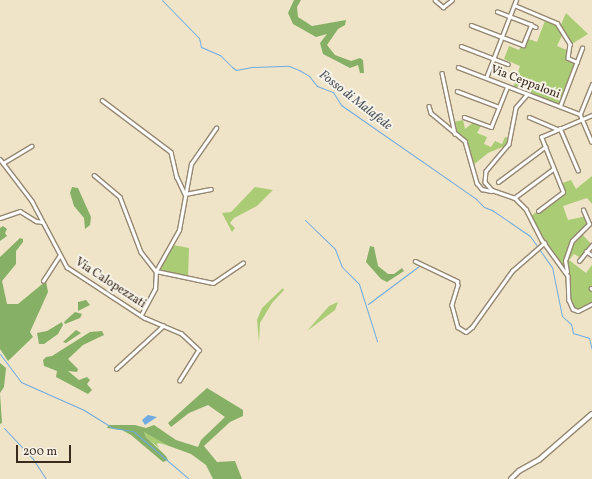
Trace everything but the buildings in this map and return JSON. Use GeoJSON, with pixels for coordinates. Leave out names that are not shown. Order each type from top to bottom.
{"type":"FeatureCollection","features":[{"type":"Feature","properties":{"kind":"main road"},"geometry":{"type":"LineString","coordinates":[[511,479],[519,471],[539,460],[592,414]]}},
{"type":"Feature","properties":{"kind":"street"},"geometry":{"type":"LineString","coordinates":[[435,0],[443,7],[452,0]]}},
{"type":"Feature","properties":{"kind":"street"},"geometry":{"type":"LineString","coordinates":[[486,78],[516,0]]}},
{"type":"Feature","properties":{"kind":"street"},"geometry":{"type":"LineString","coordinates":[[514,5],[558,24],[570,44],[568,58],[577,62]]}},
{"type":"Feature","properties":{"kind":"street"},"geometry":{"type":"LineString","coordinates":[[497,12],[536,27]]}},
{"type":"Feature","properties":{"kind":"street"},"geometry":{"type":"LineString","coordinates":[[470,25],[523,45],[531,25]]}},
{"type":"Feature","properties":{"kind":"street"},"geometry":{"type":"LineString","coordinates":[[461,46],[508,64]]}},
{"type":"Feature","properties":{"kind":"street"},"geometry":{"type":"LineString","coordinates":[[560,106],[582,48]]}},
{"type":"Feature","properties":{"kind":"street","name":"Via Ceppaloni"},"geometry":{"type":"LineString","coordinates":[[458,67],[580,114]]}},
{"type":"Feature","properties":{"kind":"street"},"geometry":{"type":"LineString","coordinates":[[442,73],[456,134]]}},
{"type":"Feature","properties":{"kind":"street"},"geometry":{"type":"LineString","coordinates":[[592,84],[580,114],[592,142]]}},
{"type":"Feature","properties":{"kind":"street"},"geometry":{"type":"LineString","coordinates":[[464,117],[491,127],[507,87]]}},
{"type":"Feature","properties":{"kind":"street"},"geometry":{"type":"LineString","coordinates":[[457,91],[499,107]]}},
{"type":"Feature","properties":{"kind":"street"},"geometry":{"type":"LineString","coordinates":[[492,190],[485,182],[485,173],[510,143],[516,108],[528,94]]}},
{"type":"Feature","properties":{"kind":"street"},"geometry":{"type":"LineString","coordinates":[[102,100],[171,152],[177,177],[185,194]]}},
{"type":"Feature","properties":{"kind":"street"},"geometry":{"type":"LineString","coordinates":[[429,106],[431,112],[466,141],[477,184],[482,189],[492,190],[514,198],[526,209],[544,243],[568,276]]}},
{"type":"Feature","properties":{"kind":"street"},"geometry":{"type":"LineString","coordinates":[[538,210],[563,192],[541,137],[592,115]]}},
{"type":"Feature","properties":{"kind":"street"},"geometry":{"type":"LineString","coordinates":[[529,118],[559,129],[578,170]]}},
{"type":"Feature","properties":{"kind":"street"},"geometry":{"type":"LineString","coordinates":[[141,315],[155,290],[156,270],[179,230],[191,164],[216,128]]}},
{"type":"Feature","properties":{"kind":"street"},"geometry":{"type":"LineString","coordinates":[[3,163],[31,146]]}},
{"type":"Feature","properties":{"kind":"street"},"geometry":{"type":"LineString","coordinates":[[498,182],[545,147]]}},
{"type":"Feature","properties":{"kind":"street","name":"Via Calopezzati"},"geometry":{"type":"LineString","coordinates":[[0,158],[31,199],[59,256],[70,270],[141,315],[183,334],[200,351],[180,381]]}},
{"type":"Feature","properties":{"kind":"street"},"geometry":{"type":"LineString","coordinates":[[514,198],[553,169]]}},
{"type":"Feature","properties":{"kind":"street"},"geometry":{"type":"LineString","coordinates":[[94,175],[119,196],[142,255],[156,270],[213,283],[243,263]]}},
{"type":"Feature","properties":{"kind":"street"},"geometry":{"type":"LineString","coordinates":[[185,194],[211,190]]}},
{"type":"Feature","properties":{"kind":"street"},"geometry":{"type":"LineString","coordinates":[[583,210],[589,224],[571,243],[565,262],[568,276],[569,300],[573,309],[578,311],[592,304]]}},
{"type":"Feature","properties":{"kind":"street"},"geometry":{"type":"LineString","coordinates":[[0,218],[20,211],[36,221],[42,222]]}},
{"type":"Feature","properties":{"kind":"street"},"geometry":{"type":"LineString","coordinates":[[416,261],[457,281],[458,286],[452,305],[458,327],[466,332],[472,327],[504,280],[536,248],[544,243]]}},
{"type":"Feature","properties":{"kind":"street"},"geometry":{"type":"LineString","coordinates":[[579,261],[586,251],[592,246]]}},
{"type":"Feature","properties":{"kind":"street"},"geometry":{"type":"LineString","coordinates":[[586,251],[592,255]]}},
{"type":"Feature","properties":{"kind":"street"},"geometry":{"type":"LineString","coordinates":[[43,280],[59,256]]}},
{"type":"Feature","properties":{"kind":"street"},"geometry":{"type":"LineString","coordinates":[[116,369],[163,325]]}},
{"type":"Feature","properties":{"kind":"green space"},"geometry":{"type":"Polygon","coordinates":[[[294,0],[301,0],[297,7],[298,17],[312,26],[346,20],[345,25],[338,29],[327,45],[335,55],[351,61],[360,58],[363,60],[364,73],[360,73],[358,65],[350,68],[323,54],[320,43],[327,34],[316,37],[293,24],[288,13],[294,0]]]}},
{"type":"Feature","properties":{"kind":"green space"},"geometry":{"type":"Polygon","coordinates":[[[566,13],[588,34],[570,45],[563,33],[557,46],[569,51],[567,57],[577,62],[560,106],[513,89],[520,66],[504,59],[509,46],[519,50],[526,38],[537,42],[546,18],[561,25],[566,13]]]}},
{"type":"Feature","properties":{"kind":"green space"},"geometry":{"type":"Polygon","coordinates":[[[463,120],[465,129],[475,121],[482,124],[477,133],[487,137],[484,144],[491,147],[495,141],[502,144],[505,137],[511,139],[506,148],[502,147],[488,153],[472,166],[467,143],[456,134],[453,122],[463,120]]]}},
{"type":"Feature","properties":{"kind":"green space"},"geometry":{"type":"Polygon","coordinates":[[[592,176],[592,204],[587,198],[563,206],[568,220],[587,216],[589,222],[580,232],[592,245],[581,258],[574,254],[569,260],[586,273],[592,265],[592,303],[580,310],[574,310],[570,302],[568,276],[544,243],[531,216],[561,194],[560,184],[571,180],[576,189],[592,176]]]}},
{"type":"Feature","properties":{"kind":"green space"},"geometry":{"type":"Polygon","coordinates":[[[72,187],[78,188],[91,217],[90,225],[85,229],[84,218],[74,206],[70,193],[72,187]]]}},
{"type":"Feature","properties":{"kind":"green space"},"geometry":{"type":"Polygon","coordinates":[[[255,187],[273,190],[257,206],[234,218],[230,223],[235,228],[232,232],[222,213],[231,212],[255,187]]]}},
{"type":"Feature","properties":{"kind":"green space"},"geometry":{"type":"Polygon","coordinates":[[[3,226],[7,229],[5,233],[7,236],[0,241],[0,228],[3,226]]]}},
{"type":"Feature","properties":{"kind":"green space"},"geometry":{"type":"Polygon","coordinates":[[[20,238],[23,239],[23,242],[16,251],[16,264],[2,281],[7,304],[18,304],[46,281],[48,292],[30,332],[33,337],[8,361],[0,349],[0,257],[20,238]]]}},
{"type":"Feature","properties":{"kind":"green space"},"geometry":{"type":"Polygon","coordinates":[[[173,245],[189,248],[188,279],[158,269],[173,245]]]}},
{"type":"Feature","properties":{"kind":"green space"},"geometry":{"type":"Polygon","coordinates":[[[370,246],[374,247],[378,266],[388,274],[394,274],[402,268],[404,271],[387,282],[381,279],[366,262],[370,246]]]}},
{"type":"Feature","properties":{"kind":"green space"},"geometry":{"type":"Polygon","coordinates":[[[283,288],[284,290],[272,303],[260,323],[259,342],[257,320],[262,308],[283,288]]]}},
{"type":"Feature","properties":{"kind":"green space"},"geometry":{"type":"Polygon","coordinates":[[[86,300],[90,305],[78,311],[78,302],[86,300]]]}},
{"type":"Feature","properties":{"kind":"green space"},"geometry":{"type":"Polygon","coordinates":[[[338,302],[335,310],[307,331],[329,306],[338,302]]]}},
{"type":"Feature","properties":{"kind":"green space"},"geometry":{"type":"Polygon","coordinates":[[[75,312],[82,314],[80,318],[65,324],[64,322],[75,312]]]}},
{"type":"Feature","properties":{"kind":"green space"},"geometry":{"type":"Polygon","coordinates":[[[62,322],[63,325],[58,334],[44,344],[39,344],[37,333],[47,331],[62,322]]]}},
{"type":"Feature","properties":{"kind":"green space"},"geometry":{"type":"Polygon","coordinates":[[[76,330],[81,333],[66,343],[63,342],[76,330]]]}},
{"type":"Feature","properties":{"kind":"green space"},"geometry":{"type":"Polygon","coordinates":[[[102,331],[104,335],[83,345],[68,359],[78,369],[77,372],[68,371],[79,380],[87,377],[90,380],[87,384],[92,390],[88,394],[56,377],[57,371],[44,366],[43,360],[46,357],[52,356],[90,332],[102,331]]]}},
{"type":"Feature","properties":{"kind":"green space"},"geometry":{"type":"Polygon","coordinates":[[[0,363],[6,368],[4,387],[0,393],[0,363]]]}},
{"type":"Feature","properties":{"kind":"green space"},"geometry":{"type":"Polygon","coordinates":[[[207,388],[243,410],[243,416],[230,422],[204,446],[217,462],[235,461],[242,479],[213,479],[206,465],[191,454],[169,446],[144,432],[146,437],[166,456],[168,460],[163,462],[131,435],[122,430],[107,428],[109,425],[135,425],[146,428],[154,425],[176,440],[198,447],[201,440],[225,417],[208,405],[189,413],[171,427],[168,423],[207,388]]]}},
{"type":"Feature","properties":{"kind":"green space"},"geometry":{"type":"Polygon","coordinates":[[[0,393],[2,423],[0,424],[0,393]]]}},
{"type":"Feature","properties":{"kind":"green space"},"geometry":{"type":"Polygon","coordinates":[[[144,432],[154,435],[169,446],[159,443],[157,444],[159,448],[146,437],[144,432]]]}},
{"type":"Feature","properties":{"kind":"water"},"geometry":{"type":"Polygon","coordinates":[[[148,415],[157,417],[145,425],[142,420],[148,415]]]}},
{"type":"Feature","properties":{"kind":"waterway","name":"Fosso di Malafede"},"geometry":{"type":"LineString","coordinates":[[162,0],[199,38],[201,47],[220,55],[236,70],[251,67],[289,66],[299,70],[309,76],[317,86],[333,92],[341,105],[476,199],[484,207],[492,210],[530,236],[552,267],[562,316],[571,324],[573,333],[589,338],[592,350]]}},
{"type":"Feature","properties":{"kind":"waterway"},"geometry":{"type":"LineString","coordinates":[[305,220],[335,249],[342,267],[359,284],[377,341]]}},
{"type":"Feature","properties":{"kind":"waterway"},"geometry":{"type":"LineString","coordinates":[[368,304],[419,266]]}},
{"type":"Feature","properties":{"kind":"waterway"},"geometry":{"type":"LineString","coordinates":[[0,354],[21,382],[84,410],[113,428],[133,431],[189,479]]}},
{"type":"Feature","properties":{"kind":"waterway"},"geometry":{"type":"LineString","coordinates":[[4,428],[33,459],[46,479]]}},
{"type":"Feature","properties":{"kind":"waterway"},"geometry":{"type":"LineString","coordinates":[[592,440],[592,451]]}}]}
